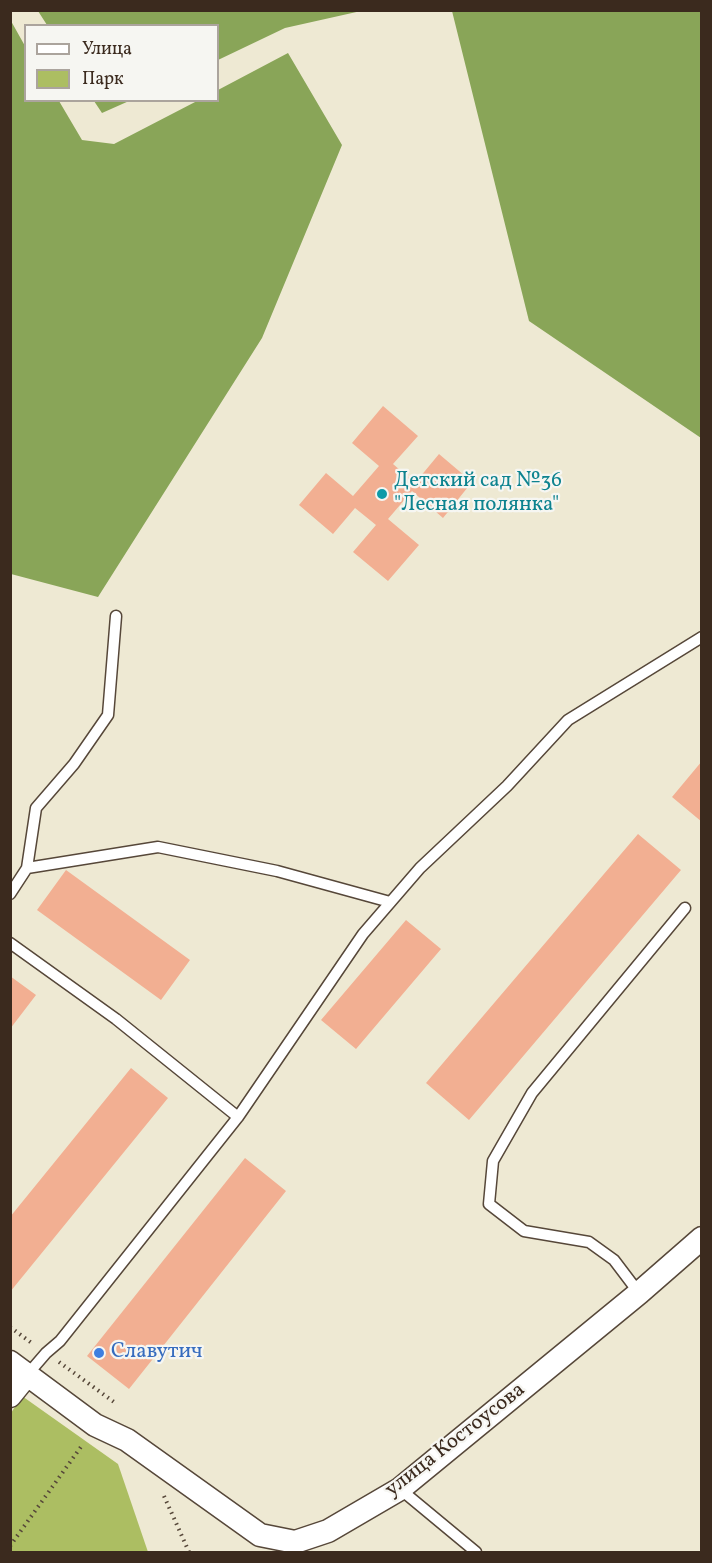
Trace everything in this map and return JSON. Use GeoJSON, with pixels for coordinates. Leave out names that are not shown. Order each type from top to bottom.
{"type":"FeatureCollection","features":[{"type":"Feature","properties":{"kind":"street","name":"улица Костоусова"},"geometry":{"type":"LineString","coordinates":[[19,1368],[95,1425],[127,1440],[260,1535],[295,1542],[328,1531],[400,1489],[639,1293],[702,1238]]}},
{"type":"Feature","properties":{"kind":"street"},"geometry":{"type":"LineString","coordinates":[[10,1396],[19,1368]]}},
{"type":"Feature","properties":{"kind":"lane"},"geometry":{"type":"LineString","coordinates":[[10,894],[27,868],[36,808],[74,764],[108,715],[116,616]]}},
{"type":"Feature","properties":{"kind":"lane"},"geometry":{"type":"LineString","coordinates":[[19,1368],[46,1353],[60,1341],[238,1116],[363,934],[420,868],[507,786],[568,720],[702,637]]}},
{"type":"Feature","properties":{"kind":"lane"},"geometry":{"type":"LineString","coordinates":[[27,868],[158,847],[276,871],[390,902]]}},
{"type":"Feature","properties":{"kind":"lane"},"geometry":{"type":"LineString","coordinates":[[639,1293],[614,1260],[589,1242],[524,1231],[489,1204],[493,1161],[532,1093],[685,908]]}},
{"type":"Feature","properties":{"kind":"lane"},"geometry":{"type":"LineString","coordinates":[[10,943],[116,1019],[238,1116]]}},
{"type":"Feature","properties":{"kind":"lane"},"geometry":{"type":"LineString","coordinates":[[400,1489],[476,1552]]}},
{"type":"Feature","properties":{"kind":"path"},"geometry":{"type":"LineString","coordinates":[[10,1327],[114,1402]]}},
{"type":"Feature","properties":{"kind":"path"},"geometry":{"type":"LineString","coordinates":[[10,1546],[86,1441]]}},
{"type":"Feature","properties":{"kind":"green space"},"geometry":{"type":"Polygon","coordinates":[[[38,11],[361,11],[285,28],[219,60],[219,24],[46,24],[38,11]]]}},
{"type":"Feature","properties":{"kind":"green space"},"geometry":{"type":"Polygon","coordinates":[[[452,11],[701,11],[701,438],[529,321],[452,11]]]}},
{"type":"Feature","properties":{"kind":"green space"},"geometry":{"type":"Polygon","coordinates":[[[11,21],[24,44],[24,102],[60,102],[82,140],[114,144],[195,102],[219,102],[219,89],[288,53],[342,145],[262,338],[98,597],[11,574],[11,21]]]}},
{"type":"Feature","properties":{"kind":"green space"},"geometry":{"type":"Polygon","coordinates":[[[95,102],[127,102],[102,113],[95,102]]]}},
{"type":"Feature","properties":{"kind":"green space"},"geometry":{"type":"Polygon","coordinates":[[[22,1396],[118,1464],[148,1552],[11,1552],[11,1413],[22,1396]]]}},
{"type":"Feature","properties":{"kind":"building","name":"Детский сад №36 \"Лесная полянка\""},"geometry":{"type":"Polygon","coordinates":[[[383,406],[418,436],[393,464],[415,483],[439,454],[472,482],[443,518],[412,491],[388,519],[419,545],[388,581],[353,552],[376,525],[355,508],[333,534],[299,505],[326,473],[353,496],[379,466],[352,443],[383,406]]]}},
{"type":"Feature","properties":{"kind":"building"},"geometry":{"type":"Polygon","coordinates":[[[702,761],[702,822],[672,797],[702,761]]]}},
{"type":"Feature","properties":{"kind":"building"},"geometry":{"type":"Polygon","coordinates":[[[638,834],[681,870],[469,1120],[426,1083],[638,834]]]}},
{"type":"Feature","properties":{"kind":"building"},"geometry":{"type":"Polygon","coordinates":[[[66,870],[190,960],[161,1000],[37,910],[66,870]]]}},
{"type":"Feature","properties":{"kind":"building"},"geometry":{"type":"Polygon","coordinates":[[[406,920],[441,949],[356,1049],[321,1020],[406,920]]]}},
{"type":"Feature","properties":{"kind":"building"},"geometry":{"type":"Polygon","coordinates":[[[10,976],[36,995],[10,1029],[10,976]]]}},
{"type":"Feature","properties":{"kind":"building"},"geometry":{"type":"Polygon","coordinates":[[[131,1068],[168,1098],[10,1292],[10,1217],[131,1068]]]}},
{"type":"Feature","properties":{"kind":"building"},"geometry":{"type":"Polygon","coordinates":[[[245,1158],[286,1191],[129,1389],[87,1356],[245,1158]]]}},
{"type":"Feature","properties":{"kind":"place","name":"Детский сад №36 \"Лесная полянка\""},"geometry":{"type":"Point","coordinates":[382,494]}},
{"type":"Feature","properties":{"kind":"place","name":"Славутич"},"geometry":{"type":"Point","coordinates":[99,1353]}}]}
